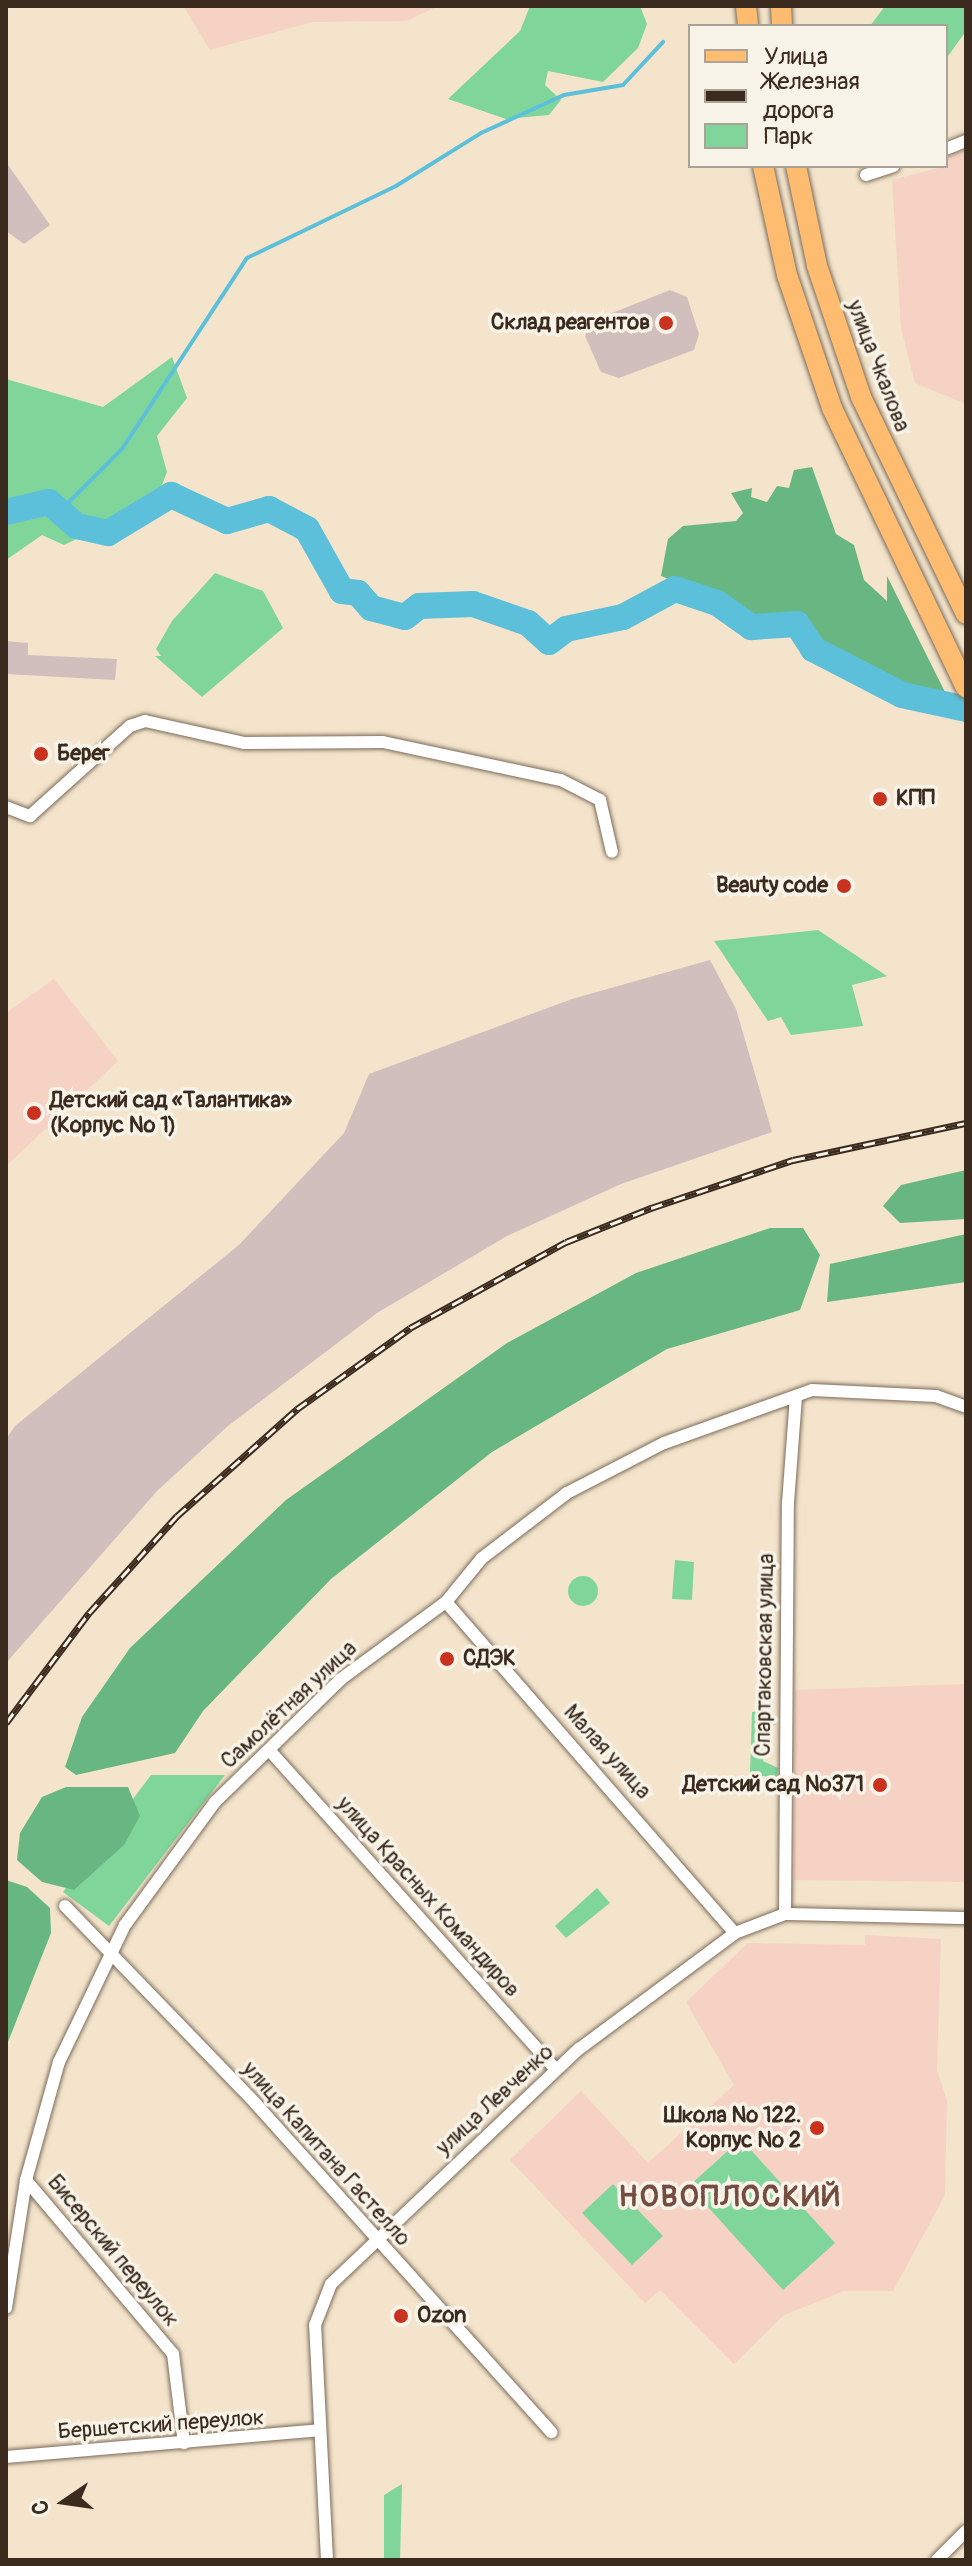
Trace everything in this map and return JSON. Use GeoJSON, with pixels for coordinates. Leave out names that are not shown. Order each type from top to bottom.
{"type":"FeatureCollection","features":[{"type":"Feature","properties":{"kind":"main road"},"geometry":{"type":"LineString","coordinates":[[764,168],[810,349],[907,570],[966,688]]}},
{"type":"Feature","properties":{"kind":"main road","name":"улица Чкалова"},"geometry":{"type":"LineString","coordinates":[[797,168],[839,337],[966,614]]}},
{"type":"Feature","properties":{"kind":"street"},"geometry":{"type":"LineString","coordinates":[[866,175],[888,168]]}},
{"type":"Feature","properties":{"kind":"street"},"geometry":{"type":"LineString","coordinates":[[6,807],[30,816],[130,726],[145,721],[244,743],[383,742],[561,780],[600,800],[612,852]]}},
{"type":"Feature","properties":{"kind":"street","name":"Самолётная улица"},"geometry":{"type":"LineString","coordinates":[[6,2308],[26,2180],[59,2062],[112,1953],[179,1843],[341,1679],[446,1602],[482,1558],[595,1476],[713,1422],[796,1396],[850,1389],[936,1396],[966,1407]]}},
{"type":"Feature","properties":{"kind":"street","name":"Спартаковская улица"},"geometry":{"type":"LineString","coordinates":[[785,1914],[788,1487],[796,1396]]}},
{"type":"Feature","properties":{"kind":"street","name":"Малая улица"},"geometry":{"type":"LineString","coordinates":[[446,1602],[735,1933]]}},
{"type":"Feature","properties":{"kind":"street","name":"улица Красных Командиров"},"geometry":{"type":"LineString","coordinates":[[270,1751],[556,2070]]}},
{"type":"Feature","properties":{"kind":"street","name":"улица Капитана Гастелло"},"geometry":{"type":"LineString","coordinates":[[65,1906],[112,1953],[551,2432]]}},
{"type":"Feature","properties":{"kind":"street","name":"улица Левченко"},"geometry":{"type":"LineString","coordinates":[[327,2560],[319,2430],[321,2303],[376,2240],[556,2070],[735,1933],[785,1914],[966,1918]]}},
{"type":"Feature","properties":{"kind":"street","name":"Бисерский переулок"},"geometry":{"type":"LineString","coordinates":[[26,2180],[173,2354],[184,2443]]}},
{"type":"Feature","properties":{"kind":"street","name":"Бершетский переулок"},"geometry":{"type":"LineString","coordinates":[[6,2457],[319,2430]]}},
{"type":"Feature","properties":{"kind":"street"},"geometry":{"type":"LineString","coordinates":[[937,2560],[966,2531]]}},
{"type":"Feature","properties":{"kind":"shaded area"},"geometry":{"type":"Polygon","coordinates":[[[183,6],[439,6],[406,21],[312,22],[210,50],[183,6]]]}},
{"type":"Feature","properties":{"kind":"shaded area"},"geometry":{"type":"Polygon","coordinates":[[[966,149],[966,404],[915,383],[901,328],[892,180],[948,168],[948,156],[966,149]]]}},
{"type":"Feature","properties":{"kind":"shaded area"},"geometry":{"type":"Polygon","coordinates":[[[6,162],[50,225],[24,244],[6,231],[6,162]]]}},
{"type":"Feature","properties":{"kind":"shaded area"},"geometry":{"type":"Polygon","coordinates":[[[670,290],[687,297],[699,334],[694,350],[619,378],[601,372],[585,336],[592,321],[670,290]]]}},
{"type":"Feature","properties":{"kind":"shaded area"},"geometry":{"type":"Polygon","coordinates":[[[6,641],[28,643],[28,655],[117,659],[115,680],[6,674],[6,641]]]}},
{"type":"Feature","properties":{"kind":"shaded area"},"geometry":{"type":"Polygon","coordinates":[[[710,960],[736,1009],[772,1132],[621,1184],[507,1236],[377,1313],[228,1426],[158,1490],[6,1663],[6,1439],[15,1426],[239,1245],[344,1133],[369,1074],[572,999],[710,960]]]}},
{"type":"Feature","properties":{"kind":"shaded area","name":"Детский сад «Талантика» (Корпус № 1)"},"geometry":{"type":"Polygon","coordinates":[[[54,979],[118,1061],[6,1166],[6,1013],[54,979]]]}},
{"type":"Feature","properties":{"kind":"shaded area","name":"Детский сад №371"},"geometry":{"type":"Polygon","coordinates":[[[966,1684],[966,1882],[794,1880],[795,1690],[966,1684]]]}},
{"type":"Feature","properties":{"kind":"shaded area","name":"Школа № 122. Корпус № 2"},"geometry":{"type":"Polygon","coordinates":[[[865,1935],[941,1939],[937,2070],[947,2101],[945,2195],[893,2291],[844,2291],[784,2315],[734,2364],[660,2290],[645,2303],[510,2160],[581,2091],[648,2163],[734,2085],[686,2002],[748,1943],[865,1945],[865,1935]]]}},
{"type":"Feature","properties":{"kind":"green space"},"geometry":{"type":"Polygon","coordinates":[[[530,6],[640,6],[647,24],[638,48],[603,82],[548,71],[545,85],[561,100],[549,115],[506,119],[448,99],[520,31],[530,6]]]}},
{"type":"Feature","properties":{"kind":"green space"},"geometry":{"type":"Polygon","coordinates":[[[885,6],[966,6],[966,31],[948,56],[948,24],[872,24],[885,6]]]}},
{"type":"Feature","properties":{"kind":"green space"},"geometry":{"type":"Polygon","coordinates":[[[172,357],[187,398],[157,436],[167,472],[148,520],[108,524],[64,545],[42,535],[6,560],[6,379],[103,407],[172,357]]]}},
{"type":"Feature","properties":{"kind":"green space"},"geometry":{"type":"Polygon","coordinates":[[[812,467],[836,534],[854,545],[864,580],[887,601],[887,576],[950,702],[906,694],[855,660],[816,646],[803,622],[749,622],[719,599],[661,576],[668,539],[683,526],[736,521],[743,513],[731,493],[752,488],[751,497],[767,502],[777,486],[789,488],[794,470],[812,467]]]}},
{"type":"Feature","properties":{"kind":"green space"},"geometry":{"type":"Polygon","coordinates":[[[215,573],[263,591],[283,628],[202,697],[155,656],[161,656],[156,649],[172,621],[215,573]]]}},
{"type":"Feature","properties":{"kind":"green space"},"geometry":{"type":"Polygon","coordinates":[[[818,930],[887,976],[852,985],[863,1026],[791,1035],[781,1017],[768,1021],[714,941],[818,930]]]}},
{"type":"Feature","properties":{"kind":"green space"},"geometry":{"type":"Polygon","coordinates":[[[966,1170],[966,1219],[900,1223],[883,1206],[901,1185],[966,1170]]]}},
{"type":"Feature","properties":{"kind":"green space"},"geometry":{"type":"Polygon","coordinates":[[[770,1228],[803,1228],[820,1255],[800,1310],[667,1349],[492,1452],[331,1579],[203,1711],[175,1753],[76,1775],[65,1767],[82,1717],[130,1648],[286,1500],[507,1343],[636,1273],[770,1228]]]}},
{"type":"Feature","properties":{"kind":"green space"},"geometry":{"type":"Polygon","coordinates":[[[966,1234],[966,1282],[827,1302],[830,1264],[966,1234]]]}},
{"type":"Feature","properties":{"kind":"green space"},"geometry":{"type":"Polygon","coordinates":[[[675,1560],[694,1562],[692,1600],[672,1599],[675,1560]]]}},
{"type":"Feature","properties":{"kind":"green space"},"geometry":{"type":"Polygon","coordinates":[[[583,1576],[593,1581],[598,1591],[593,1601],[583,1606],[573,1601],[568,1591],[573,1581],[583,1576]]]}},
{"type":"Feature","properties":{"kind":"green space"},"geometry":{"type":"Polygon","coordinates":[[[765,1711],[776,1724],[764,1731],[763,1761],[778,1768],[777,1778],[750,1774],[752,1712],[765,1711]]]}},
{"type":"Feature","properties":{"kind":"green space"},"geometry":{"type":"Polygon","coordinates":[[[151,1775],[225,1775],[109,1926],[63,1892],[151,1775]]]}},
{"type":"Feature","properties":{"kind":"green space"},"geometry":{"type":"Polygon","coordinates":[[[66,1787],[128,1787],[140,1816],[124,1845],[74,1890],[42,1882],[17,1860],[20,1833],[42,1797],[66,1787]]]}},
{"type":"Feature","properties":{"kind":"green space"},"geometry":{"type":"Polygon","coordinates":[[[6,1880],[27,1887],[50,1908],[51,1933],[6,2047],[6,1880]]]}},
{"type":"Feature","properties":{"kind":"green space"},"geometry":{"type":"Polygon","coordinates":[[[597,1888],[610,1903],[566,1938],[555,1926],[597,1888]]]}},
{"type":"Feature","properties":{"kind":"green space"},"geometry":{"type":"Polygon","coordinates":[[[741,2139],[835,2243],[783,2290],[689,2186],[741,2139]]]}},
{"type":"Feature","properties":{"kind":"green space"},"geometry":{"type":"Polygon","coordinates":[[[613,2184],[663,2236],[632,2265],[582,2213],[613,2184]]]}},
{"type":"Feature","properties":{"kind":"green space"},"geometry":{"type":"Polygon","coordinates":[[[402,2484],[400,2560],[384,2560],[384,2495],[402,2484]]]}},
{"type":"Feature","properties":{"kind":"waterway"},"geometry":{"type":"LineString","coordinates":[[61,510],[122,449],[247,258],[396,186],[481,133],[564,95],[623,85],[663,42]]}},
{"type":"Feature","properties":{"kind":"waterway"},"geometry":{"type":"LineString","coordinates":[[6,512],[49,502],[77,526],[108,533],[171,495],[227,521],[269,509],[307,529],[342,591],[358,593],[371,608],[405,617],[419,606],[473,604],[528,623],[549,642],[566,629],[623,617],[675,589],[717,603],[751,627],[797,624],[813,649],[902,695],[966,709]]}},
{"type":"Feature","properties":{"kind":"railway"},"geometry":{"type":"LineString","coordinates":[[6,1723],[89,1613],[177,1516],[297,1409],[410,1328],[566,1242],[651,1208],[793,1160],[966,1123]]}},
{"type":"Feature","properties":{"kind":"place","name":"Склад реагентов"},"geometry":{"type":"Point","coordinates":[666,323]}},
{"type":"Feature","properties":{"kind":"place","name":"Берег"},"geometry":{"type":"Point","coordinates":[41,754]}},
{"type":"Feature","properties":{"kind":"place","name":"КПП"},"geometry":{"type":"Point","coordinates":[880,799]}},
{"type":"Feature","properties":{"kind":"place","name":"Beauty code"},"geometry":{"type":"Point","coordinates":[844,886]}},
{"type":"Feature","properties":{"kind":"place","name":"Детский сад «Талантика» (Корпус № 1)"},"geometry":{"type":"Point","coordinates":[34,1113]}},
{"type":"Feature","properties":{"kind":"place","name":"СДЭК"},"geometry":{"type":"Point","coordinates":[447,1659]}},
{"type":"Feature","properties":{"kind":"place","name":"Детский сад №371"},"geometry":{"type":"Point","coordinates":[880,1785]}},
{"type":"Feature","properties":{"kind":"place","name":"Школа № 122. Корпус № 2"},"geometry":{"type":"Point","coordinates":[817,2128]}},
{"type":"Feature","properties":{"kind":"place","name":"Ozon"},"geometry":{"type":"Point","coordinates":[401,2316]}},
{"type":"Feature","properties":{"kind":"district","name":"НОВОПЛОСКИЙ"},"geometry":{"type":"Point","coordinates":[730,2197]}}]}
